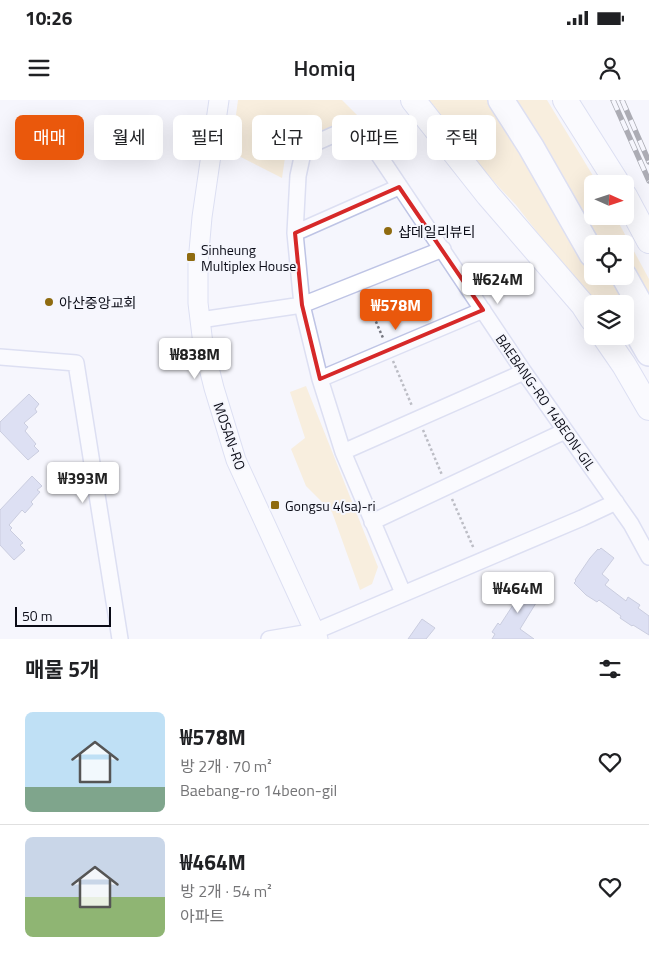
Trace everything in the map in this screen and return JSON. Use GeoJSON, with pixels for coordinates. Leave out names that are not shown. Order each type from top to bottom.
{"type":"FeatureCollection","features":[{"type":"Feature","properties":{"kind":"highway"},"geometry":{"type":"LineString","coordinates":[[501,100],[531,147],[584,240]]}},
{"type":"Feature","properties":{"kind":"highway"},"geometry":{"type":"LineString","coordinates":[[517,100],[550,145],[601,235]]}},
{"type":"Feature","properties":{"kind":"highway"},"geometry":{"type":"LineString","coordinates":[[629,285],[649,321]]}},
{"type":"Feature","properties":{"kind":"highway"},"geometry":{"type":"LineString","coordinates":[[634,327],[649,353]]}},
{"type":"Feature","properties":{"kind":"main road"},"geometry":{"type":"LineString","coordinates":[[413,100],[488,195],[584,307]]}},
{"type":"Feature","properties":{"kind":"main road"},"geometry":{"type":"LineString","coordinates":[[565,100],[612,175]]}},
{"type":"Feature","properties":{"kind":"main road"},"geometry":{"type":"LineString","coordinates":[[634,213],[649,241]]}},
{"type":"Feature","properties":{"kind":"main road"},"geometry":{"type":"LineString","coordinates":[[610,345],[649,408]]}},
{"type":"Feature","properties":{"kind":"street","name":"MOSAN-RO"},"geometry":{"type":"LineString","coordinates":[[219,100],[198,273],[202,344],[236,460],[317,635]]}},
{"type":"Feature","properties":{"kind":"street","name":"BAEBANG-RO 14BEON-GIL"},"geometry":{"type":"LineString","coordinates":[[295,233],[298,176],[304,148],[358,124],[524,372],[631,524],[649,557]]}},
{"type":"Feature","properties":{"kind":"street"},"geometry":{"type":"LineString","coordinates":[[399,187],[295,233],[302,305],[320,379],[342,452],[403,593]]}},
{"type":"Feature","properties":{"kind":"street"},"geometry":{"type":"LineString","coordinates":[[200,320],[302,305],[443,249]]}},
{"type":"Feature","properties":{"kind":"street"},"geometry":{"type":"LineString","coordinates":[[320,379],[483,310]]}},
{"type":"Feature","properties":{"kind":"street"},"geometry":{"type":"LineString","coordinates":[[0,357],[76,363],[120,639]]}},
{"type":"Feature","properties":{"kind":"street"},"geometry":{"type":"LineString","coordinates":[[342,452],[524,372]]}},
{"type":"Feature","properties":{"kind":"street"},"geometry":{"type":"LineString","coordinates":[[372,522],[565,431]]}},
{"type":"Feature","properties":{"kind":"street"},"geometry":{"type":"LineString","coordinates":[[269,639],[317,635],[403,593],[616,502]]}},
{"type":"Feature","properties":{"kind":"highlighted area"},"geometry":{"type":"Polygon","coordinates":[[[399,187],[483,310],[320,379],[302,305],[295,233],[399,187]]]}},
{"type":"Feature","properties":{"kind":"shaded area"},"geometry":{"type":"Polygon","coordinates":[[[238,100],[342,100],[357,115],[332,115],[332,126],[322,130],[322,115],[252,115],[252,160],[285,160],[282,178],[242,158],[242,115],[236,115],[238,100]]]}},
{"type":"Feature","properties":{"kind":"shaded area"},"geometry":{"type":"Polygon","coordinates":[[[425,100],[547,100],[593,175],[584,175],[584,225],[620,225],[625,235],[584,235],[584,285],[634,285],[634,251],[649,279],[649,301],[634,303],[634,295],[586,295],[516,205],[474,160],[496,160],[496,115],[437,115],[425,100]]]}},
{"type":"Feature","properties":{"kind":"shaded area"},"geometry":{"type":"Polygon","coordinates":[[[306,386],[378,567],[372,584],[360,590],[332,512],[306,486],[291,449],[305,438],[290,392],[306,386]]]}},
{"type":"Feature","properties":{"kind":"building"},"geometry":{"type":"Polygon","coordinates":[[[29,394],[39,404],[35,409],[37,412],[24,423],[28,427],[25,431],[36,444],[34,446],[39,451],[28,460],[0,431],[0,422],[29,394]]]}},
{"type":"Feature","properties":{"kind":"building"},"geometry":{"type":"Polygon","coordinates":[[[32,476],[42,486],[37,490],[40,492],[31,502],[33,504],[25,513],[22,510],[9,525],[12,528],[10,530],[23,543],[20,545],[25,550],[14,560],[0,545],[0,510],[32,476]]]}},
{"type":"Feature","properties":{"kind":"building"},"geometry":{"type":"Polygon","coordinates":[[[601,548],[614,558],[602,574],[609,580],[605,585],[626,601],[628,597],[640,605],[638,608],[649,616],[649,635],[620,618],[621,616],[599,600],[597,602],[586,595],[574,583],[590,558],[601,548]]]}},
{"type":"Feature","properties":{"kind":"building"},"geometry":{"type":"Polygon","coordinates":[[[530,579],[543,588],[520,629],[534,639],[492,639],[495,634],[492,632],[498,623],[500,625],[515,602],[512,599],[519,590],[521,592],[530,579]]]}},
{"type":"Feature","properties":{"kind":"building"},"geometry":{"type":"Polygon","coordinates":[[[422,619],[435,628],[426,639],[408,639],[422,619]]]}},
{"type":"Feature","properties":{"kind":"railway"},"geometry":{"type":"LineString","coordinates":[[613,100],[649,181]]}},
{"type":"Feature","properties":{"kind":"railway"},"geometry":{"type":"LineString","coordinates":[[622,100],[649,162]]}},
{"type":"Feature","properties":{"kind":"place","name":"샵데일리뷰티"},"geometry":{"type":"Point","coordinates":[388,231]}},
{"type":"Feature","properties":{"kind":"place","name":"Sinheung Multiplex House"},"geometry":{"type":"Point","coordinates":[191,257]}},
{"type":"Feature","properties":{"kind":"place","name":"아산중앙교회"},"geometry":{"type":"Point","coordinates":[49,302]}},
{"type":"Feature","properties":{"kind":"place","name":"Gongsu 4(sa)-ri"},"geometry":{"type":"Point","coordinates":[275,505]}}]}
